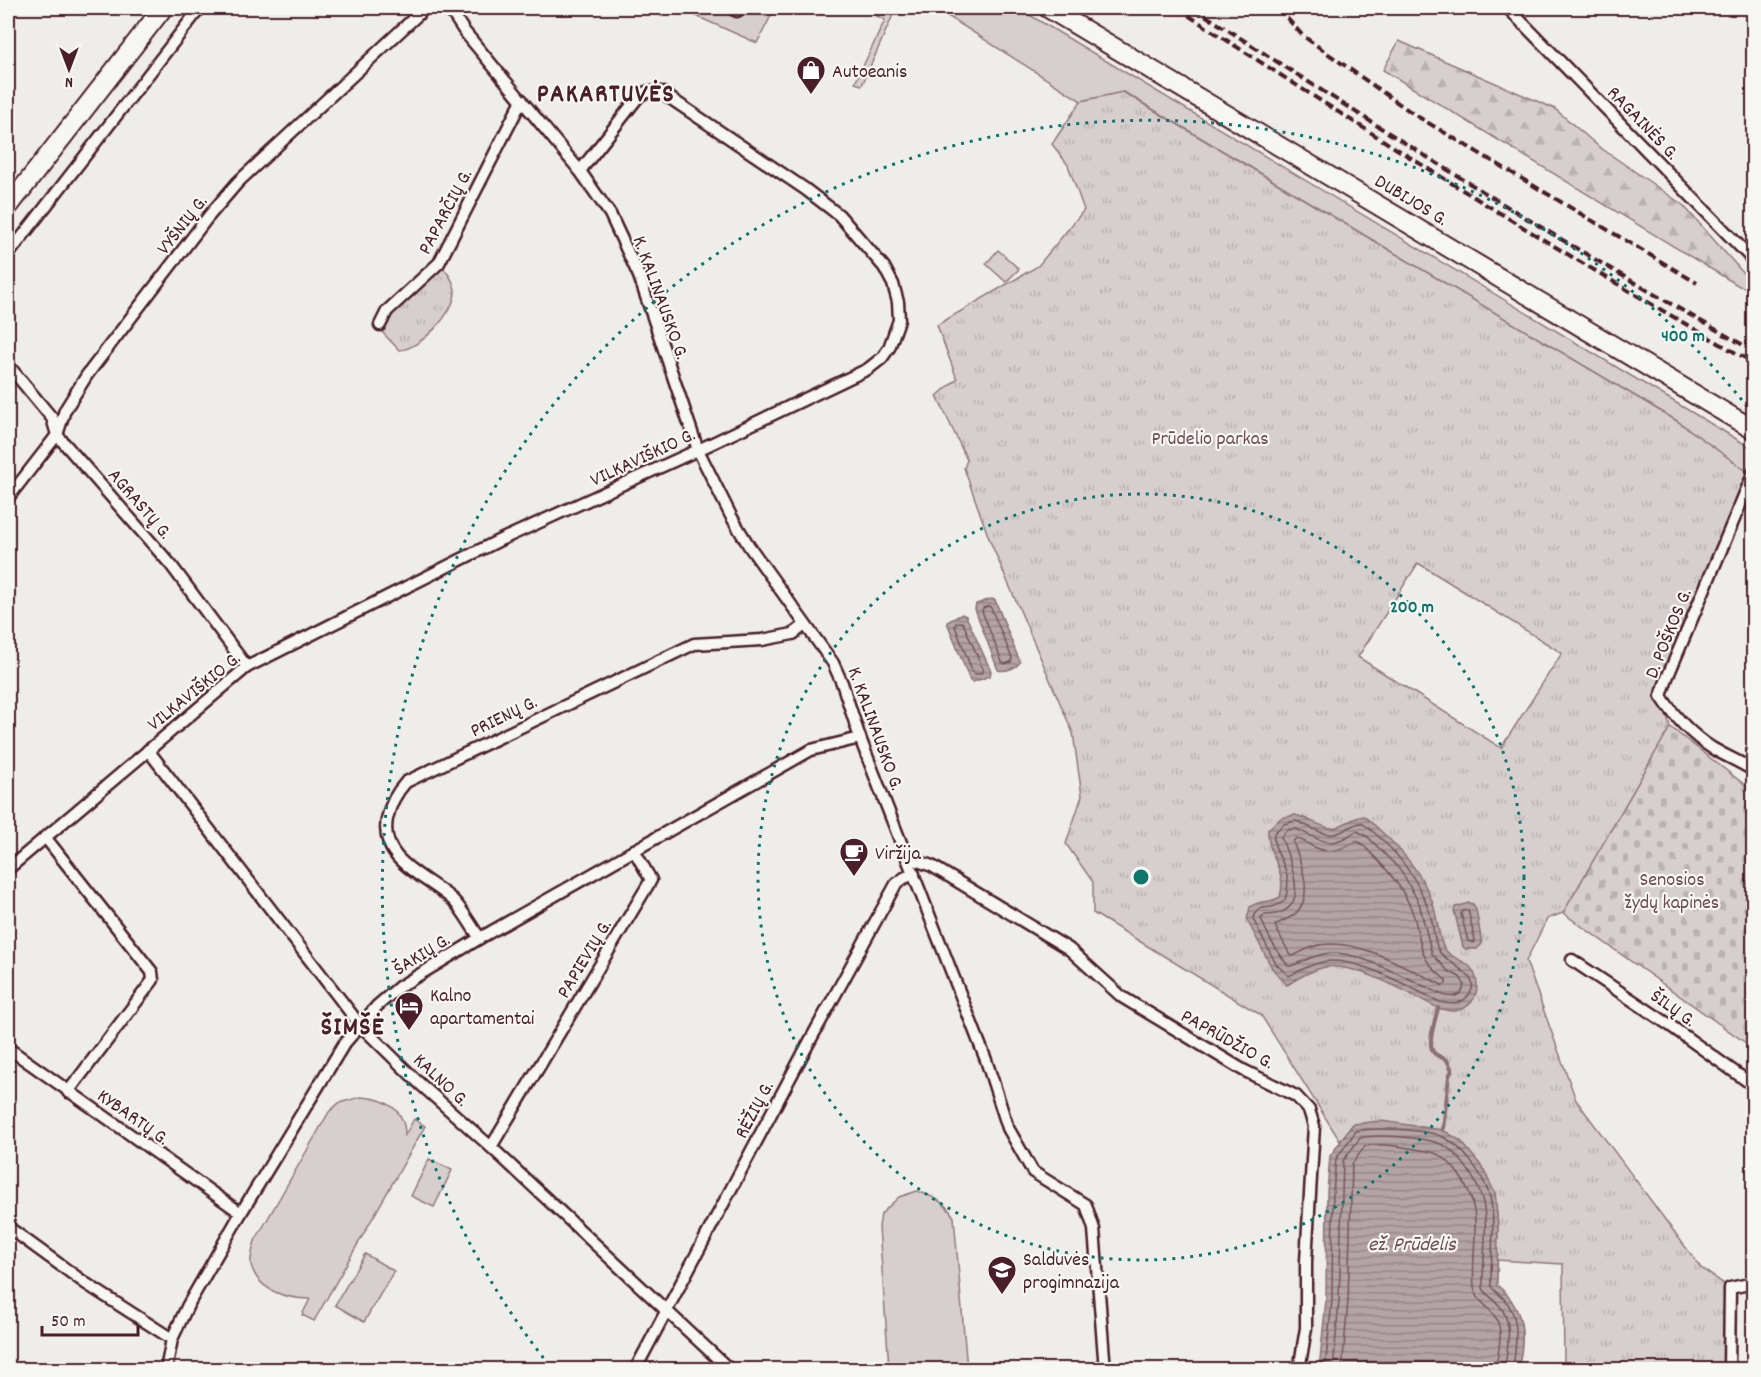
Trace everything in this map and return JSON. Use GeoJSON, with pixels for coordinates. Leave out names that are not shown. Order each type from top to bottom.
{"type":"FeatureCollection","features":[{"type":"Feature","properties":{"kind":"main road"},"geometry":{"type":"LineString","coordinates":[[8,207],[163,8]]}},
{"type":"Feature","properties":{"kind":"main road","name":"DUBIJOS G."},"geometry":{"type":"LineString","coordinates":[[1048,8],[1754,430]]}},
{"type":"Feature","properties":{"kind":"street"},"geometry":{"type":"LineString","coordinates":[[8,255],[200,8]]}},
{"type":"Feature","properties":{"kind":"street","name":"VYŠNIŲ G."},"geometry":{"type":"LineString","coordinates":[[8,498],[57,435],[65,410],[87,375],[208,217],[238,182],[425,8]]}},
{"type":"Feature","properties":{"kind":"street","name":"K. KALINAUSKO G."},"geometry":{"type":"LineString","coordinates":[[449,8],[464,31],[580,171],[610,214],[639,276],[698,450],[731,516],[833,663],[986,1060],[1008,1128],[1033,1172],[1086,1205],[1094,1229],[1105,1370]]}},
{"type":"Feature","properties":{"kind":"street","name":"RAGAINĖS G."},"geometry":{"type":"LineString","coordinates":[[1508,8],[1754,261]]}},
{"type":"Feature","properties":{"kind":"street","name":"VILKAVIŠKIO G."},"geometry":{"type":"LineString","coordinates":[[8,869],[247,667],[498,541],[868,369],[882,358],[895,335],[900,320],[893,284],[884,267],[839,215],[805,189],[661,92],[646,92],[639,96],[580,171]]}},
{"type":"Feature","properties":{"kind":"street","name":"PAPARČIŲ G."},"geometry":{"type":"LineString","coordinates":[[380,325],[387,311],[439,263],[522,100]]}},
{"type":"Feature","properties":{"kind":"street","name":"AGRASTŲ G."},"geometry":{"type":"LineString","coordinates":[[8,365],[52,418],[57,435],[171,565],[247,667]]}},
{"type":"Feature","properties":{"kind":"street","name":"D. POŠKOS G."},"geometry":{"type":"LineString","coordinates":[[1754,472],[1671,668],[1662,696],[1680,721],[1695,735],[1711,747],[1754,771]]}},
{"type":"Feature","properties":{"kind":"street","name":"PRIENŲ G."},"geometry":{"type":"LineString","coordinates":[[480,938],[454,900],[402,863],[388,845],[386,823],[389,806],[405,782],[694,644],[762,640],[793,634],[805,625]]}},
{"type":"Feature","properties":{"kind":"street","name":"ŠAKIŲ G."},"geometry":{"type":"LineString","coordinates":[[166,1370],[172,1339],[188,1305],[241,1213],[344,1044],[377,1006],[399,987],[480,938],[811,750],[860,738]]}},
{"type":"Feature","properties":{"kind":"street","name":"KALNO G."},"geometry":{"type":"LineString","coordinates":[[148,750],[360,1025],[419,1083],[730,1370]]}},
{"type":"Feature","properties":{"kind":"street"},"geometry":{"type":"LineString","coordinates":[[45,837],[152,972],[153,980],[68,1092]]}},
{"type":"Feature","properties":{"kind":"street","name":"PAPIEVIŲ G."},"geometry":{"type":"LineString","coordinates":[[491,1147],[651,880],[634,850]]}},
{"type":"Feature","properties":{"kind":"street","name":"PAPRŪDŽIO G."},"geometry":{"type":"LineString","coordinates":[[909,862],[915,860],[932,866],[1069,949],[1122,997],[1243,1070],[1280,1086],[1296,1096],[1309,1110],[1314,1126],[1306,1262],[1306,1328],[1299,1370]]}},
{"type":"Feature","properties":{"kind":"street","name":"RĖŽIŲ G."},"geometry":{"type":"LineString","coordinates":[[635,1370],[896,884],[914,874]]}},
{"type":"Feature","properties":{"kind":"street","name":"ŠILŲ G."},"geometry":{"type":"LineString","coordinates":[[1572,960],[1668,1024],[1754,1086]]}},
{"type":"Feature","properties":{"kind":"street","name":"KYBARTŲ G."},"geometry":{"type":"LineString","coordinates":[[8,1048],[241,1213]]}},
{"type":"Feature","properties":{"kind":"street"},"geometry":{"type":"LineString","coordinates":[[8,1227],[85,1282],[172,1339]]}},
{"type":"Feature","properties":{"kind":"street"},"geometry":{"type":"LineString","coordinates":[[1729,1370],[1730,1288],[1754,1283]]}},
{"type":"Feature","properties":{"kind":"green space"},"geometry":{"type":"Polygon","coordinates":[[[678,8],[775,8],[757,43],[678,8]]]}},
{"type":"Feature","properties":{"kind":"green space"},"geometry":{"type":"Polygon","coordinates":[[[861,8],[896,8],[862,85],[855,83],[885,20],[861,8]]]}},
{"type":"Feature","properties":{"kind":"green space"},"geometry":{"type":"Polygon","coordinates":[[[935,8],[1018,8],[1753,449],[1753,460],[1747,472],[1677,421],[1124,92],[1081,101],[935,8]]]}},
{"type":"Feature","properties":{"kind":"green space"},"geometry":{"type":"Polygon","coordinates":[[[1399,41],[1555,109],[1598,146],[1683,205],[1753,284],[1753,289],[1739,286],[1383,70],[1399,41]]]}},
{"type":"Feature","properties":{"kind":"green space","name":"Prūdelio parkas"},"geometry":{"type":"Polygon","coordinates":[[[1123,92],[1677,421],[1752,475],[1662,697],[1670,727],[1563,913],[1547,919],[1526,961],[1576,1100],[1701,1268],[1730,1288],[1729,1369],[1564,1369],[1563,1264],[1497,1260],[1498,1227],[1495,1193],[1353,1124],[1340,1141],[1261,1015],[1093,913],[1093,882],[1066,844],[1082,796],[1073,733],[990,541],[964,468],[967,460],[937,396],[957,379],[937,325],[1038,266],[1084,210],[1068,165],[1052,144],[1081,101],[1123,92]],[[1418,563],[1358,657],[1501,748],[1562,653],[1418,563]]]}},
{"type":"Feature","properties":{"kind":"green space"},"geometry":{"type":"Polygon","coordinates":[[[998,250],[1019,269],[1006,282],[986,264],[998,250]]]}},
{"type":"Feature","properties":{"kind":"green space"},"geometry":{"type":"Polygon","coordinates":[[[439,263],[450,276],[455,292],[449,310],[443,320],[426,337],[416,344],[399,350],[381,331],[380,325],[439,263]]]}},
{"type":"Feature","properties":{"kind":"green space","name":"Senosios žydų kapinės"},"geometry":{"type":"Polygon","coordinates":[[[1670,727],[1753,791],[1753,1048],[1563,913],[1670,727]]]}},
{"type":"Feature","properties":{"kind":"green space"},"geometry":{"type":"Polygon","coordinates":[[[361,1097],[378,1100],[392,1107],[401,1118],[405,1135],[414,1119],[425,1126],[314,1321],[302,1315],[310,1299],[274,1292],[260,1281],[251,1265],[252,1253],[255,1241],[329,1112],[339,1103],[361,1097]]]}},
{"type":"Feature","properties":{"kind":"green space"},"geometry":{"type":"Polygon","coordinates":[[[429,1159],[452,1170],[434,1207],[411,1196],[429,1159]]]}},
{"type":"Feature","properties":{"kind":"green space"},"geometry":{"type":"Polygon","coordinates":[[[917,1191],[938,1200],[954,1217],[967,1369],[890,1370],[889,1367],[879,1227],[881,1214],[899,1197],[917,1191]]]}},
{"type":"Feature","properties":{"kind":"green space"},"geometry":{"type":"Polygon","coordinates":[[[365,1254],[394,1271],[364,1322],[335,1305],[365,1254]]]}},
{"type":"Feature","properties":{"kind":"water"},"geometry":{"type":"Polygon","coordinates":[[[991,599],[995,600],[1020,662],[1007,670],[998,670],[975,609],[976,604],[991,599]]]}},
{"type":"Feature","properties":{"kind":"water"},"geometry":{"type":"Polygon","coordinates":[[[962,614],[966,616],[991,671],[990,676],[973,682],[970,681],[947,622],[962,614]]]}},
{"type":"Feature","properties":{"kind":"water"},"geometry":{"type":"Polygon","coordinates":[[[1295,815],[1332,828],[1364,816],[1404,854],[1427,889],[1434,906],[1445,950],[1468,965],[1475,975],[1477,989],[1472,1002],[1460,1010],[1438,1008],[1382,980],[1351,969],[1337,967],[1315,970],[1287,985],[1272,968],[1247,920],[1250,907],[1280,897],[1281,879],[1270,847],[1268,829],[1281,818],[1295,815]]]}},
{"type":"Feature","properties":{"kind":"water"},"geometry":{"type":"Polygon","coordinates":[[[1473,904],[1476,909],[1482,944],[1477,949],[1463,947],[1454,910],[1455,907],[1473,904]]]}},
{"type":"Feature","properties":{"kind":"water","name":"ež. Prūdelis"},"geometry":{"type":"Polygon","coordinates":[[[1381,1121],[1443,1130],[1461,1141],[1482,1167],[1495,1193],[1498,1227],[1497,1285],[1513,1303],[1521,1323],[1522,1345],[1518,1369],[1319,1369],[1326,1300],[1327,1192],[1330,1156],[1353,1124],[1381,1121]]]}},
{"type":"Feature","properties":{"kind":"waterway"},"geometry":{"type":"LineString","coordinates":[[1438,1008],[1431,1038],[1432,1049],[1435,1054],[1447,1060],[1452,1070],[1449,1076],[1443,1130]]}},
{"type":"Feature","properties":{"kind":"railway"},"geometry":{"type":"LineString","coordinates":[[1177,8],[1462,190],[1607,278],[1754,363]]}},
{"type":"Feature","properties":{"kind":"railway"},"geometry":{"type":"LineString","coordinates":[[1194,8],[1471,184],[1611,269],[1754,351]]}},
{"type":"Feature","properties":{"kind":"railway"},"geometry":{"type":"LineString","coordinates":[[1278,8],[1303,36],[1415,115],[1697,283]]}},
{"type":"Feature","properties":{"kind":"place","name":"Autoeanis"},"geometry":{"type":"Point","coordinates":[811,96]}},
{"type":"Feature","properties":{"kind":"place","name":"Viržija"},"geometry":{"type":"Point","coordinates":[854,878]}},
{"type":"Feature","properties":{"kind":"place","name":"Kalno apartamentai"},"geometry":{"type":"Point","coordinates":[409,1032]}},
{"type":"Feature","properties":{"kind":"place","name":"Salduvės progimnazija"},"geometry":{"type":"Point","coordinates":[1002,1296]}},
{"type":"Feature","properties":{"kind":"district","name":"PAKARTUVĖS"},"geometry":{"type":"Point","coordinates":[606,92]}},
{"type":"Feature","properties":{"kind":"district","name":"ŠIMŠĖ"},"geometry":{"type":"Point","coordinates":[353,1025]}}]}
